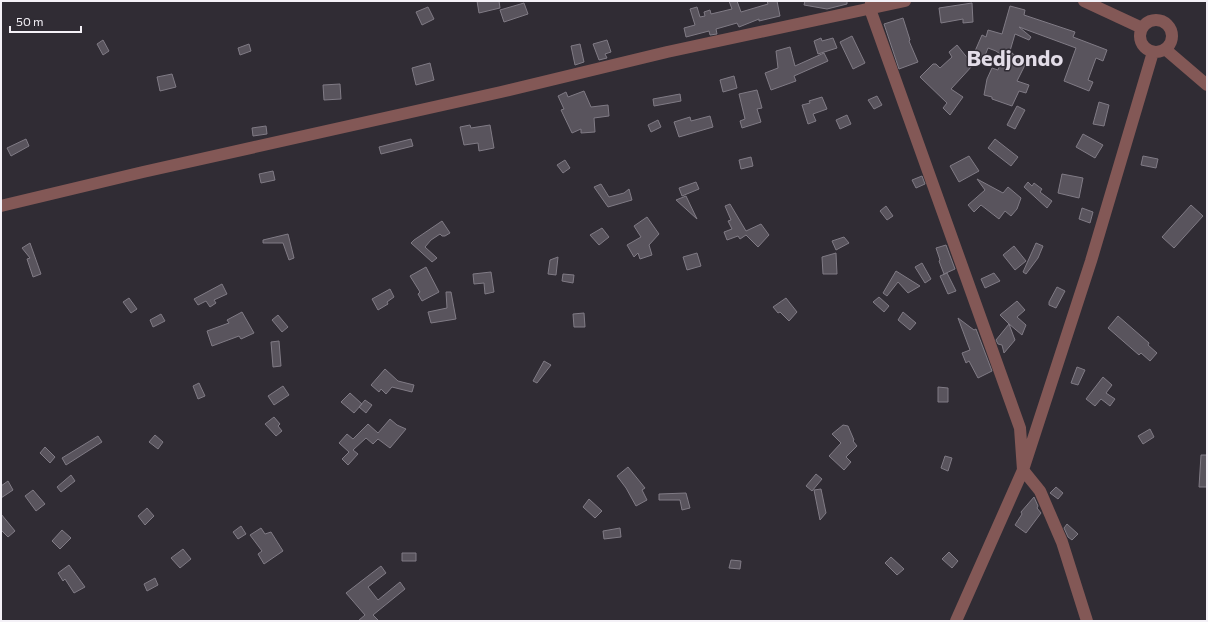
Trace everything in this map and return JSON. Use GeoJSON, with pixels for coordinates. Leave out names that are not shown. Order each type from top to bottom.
{"type":"FeatureCollection","features":[{"type":"Feature","properties":{"kind":"street"},"geometry":{"type":"LineString","coordinates":[[1,206],[143,172],[501,92],[871,5],[906,1]]}},
{"type":"Feature","properties":{"kind":"street"},"geometry":{"type":"LineString","coordinates":[[1084,1],[1142,28]]}},
{"type":"Feature","properties":{"kind":"street"},"geometry":{"type":"LineString","coordinates":[[871,5],[1020,428],[1023,470],[1040,491],[1062,542],[1088,621]]}},
{"type":"Feature","properties":{"kind":"street"},"geometry":{"type":"LineString","coordinates":[[1152,21],[1160,21],[1166,25],[1171,31],[1172,35],[1170,43],[1165,49],[1158,52],[1153,52],[1145,48],[1141,41],[1142,28],[1152,21]]}},
{"type":"Feature","properties":{"kind":"street"},"geometry":{"type":"LineString","coordinates":[[1165,49],[1207,85]]}},
{"type":"Feature","properties":{"kind":"street"},"geometry":{"type":"LineString","coordinates":[[956,621],[1023,470],[1091,261],[1153,52]]}},
{"type":"Feature","properties":{"kind":"building"},"geometry":{"type":"Polygon","coordinates":[[[477,1],[499,1],[500,8],[479,13],[477,1]]]}},
{"type":"Feature","properties":{"kind":"building"},"geometry":{"type":"Polygon","coordinates":[[[729,1],[737,1],[741,12],[768,4],[767,1],[777,1],[780,16],[759,21],[759,19],[739,27],[737,23],[716,29],[717,34],[710,35],[709,31],[686,37],[684,28],[695,25],[690,9],[697,7],[700,17],[705,16],[704,12],[710,10],[711,14],[732,9],[729,1]]]}},
{"type":"Feature","properties":{"kind":"building"},"geometry":{"type":"Polygon","coordinates":[[[805,1],[847,1],[847,4],[827,9],[804,5],[805,1]]]}},
{"type":"Feature","properties":{"kind":"building"},"geometry":{"type":"Polygon","coordinates":[[[524,3],[528,14],[504,22],[500,10],[524,3]]]}},
{"type":"Feature","properties":{"kind":"building"},"geometry":{"type":"Polygon","coordinates":[[[972,3],[973,22],[963,23],[963,19],[941,23],[939,8],[972,3]]]}},
{"type":"Feature","properties":{"kind":"building"},"geometry":{"type":"Polygon","coordinates":[[[1010,6],[1025,10],[1024,15],[1075,32],[1073,37],[1107,50],[1103,61],[1096,58],[1088,80],[1093,82],[1089,91],[1064,81],[1076,48],[1019,27],[1031,37],[1029,40],[1015,34],[1010,51],[1025,65],[1017,81],[1029,85],[1026,93],[1019,91],[1012,106],[984,95],[987,79],[992,68],[998,70],[1003,56],[988,48],[982,63],[972,58],[982,35],[986,37],[988,30],[1002,34],[1010,6]]]}},
{"type":"Feature","properties":{"kind":"building"},"geometry":{"type":"Polygon","coordinates":[[[428,7],[434,19],[422,25],[416,12],[428,7]]]}},
{"type":"Feature","properties":{"kind":"building"},"geometry":{"type":"Polygon","coordinates":[[[903,18],[910,40],[909,41],[918,62],[899,69],[884,24],[903,18]]]}},
{"type":"Feature","properties":{"kind":"building"},"geometry":{"type":"Polygon","coordinates":[[[852,36],[865,63],[853,69],[840,42],[852,36]]]}},
{"type":"Feature","properties":{"kind":"building"},"geometry":{"type":"Polygon","coordinates":[[[821,38],[822,41],[833,38],[837,48],[818,54],[814,41],[821,38]]]}},
{"type":"Feature","properties":{"kind":"building"},"geometry":{"type":"Polygon","coordinates":[[[103,40],[109,51],[103,55],[97,44],[103,40]]]}},
{"type":"Feature","properties":{"kind":"building"},"geometry":{"type":"Polygon","coordinates":[[[607,40],[611,52],[605,54],[607,58],[599,60],[593,44],[607,40]]]}},
{"type":"Feature","properties":{"kind":"building"},"geometry":{"type":"Polygon","coordinates":[[[249,44],[251,51],[240,55],[238,48],[249,44]]]}},
{"type":"Feature","properties":{"kind":"building"},"geometry":{"type":"Polygon","coordinates":[[[580,44],[584,62],[575,65],[571,46],[580,44]]]}},
{"type":"Feature","properties":{"kind":"building"},"geometry":{"type":"Polygon","coordinates":[[[957,45],[973,65],[951,89],[963,97],[950,115],[943,108],[947,103],[920,77],[933,64],[936,64],[940,68],[952,57],[949,52],[957,45]]]}},
{"type":"Feature","properties":{"kind":"building"},"geometry":{"type":"Polygon","coordinates":[[[790,47],[795,66],[824,53],[828,61],[794,76],[796,81],[771,90],[765,73],[778,68],[776,51],[790,47]]]}},
{"type":"Feature","properties":{"kind":"building"},"geometry":{"type":"Polygon","coordinates":[[[430,63],[434,80],[416,85],[412,68],[430,63]]]}},
{"type":"Feature","properties":{"kind":"building"},"geometry":{"type":"Polygon","coordinates":[[[172,74],[176,87],[160,91],[157,77],[172,74]]]}},
{"type":"Feature","properties":{"kind":"building"},"geometry":{"type":"Polygon","coordinates":[[[734,76],[737,88],[723,92],[720,80],[734,76]]]}},
{"type":"Feature","properties":{"kind":"building"},"geometry":{"type":"Polygon","coordinates":[[[340,84],[341,99],[324,100],[323,85],[340,84]]]}},
{"type":"Feature","properties":{"kind":"building"},"geometry":{"type":"Polygon","coordinates":[[[757,90],[762,108],[757,109],[761,122],[742,128],[740,121],[745,119],[739,94],[757,90]]]}},
{"type":"Feature","properties":{"kind":"building"},"geometry":{"type":"Polygon","coordinates":[[[584,91],[591,107],[608,105],[609,116],[594,118],[595,132],[581,133],[581,129],[572,133],[561,110],[564,109],[558,96],[566,92],[568,97],[584,91]]]}},
{"type":"Feature","properties":{"kind":"building"},"geometry":{"type":"Polygon","coordinates":[[[680,94],[681,101],[654,106],[653,99],[680,94]]]}},
{"type":"Feature","properties":{"kind":"building"},"geometry":{"type":"Polygon","coordinates":[[[877,96],[882,105],[874,109],[868,100],[877,96]]]}},
{"type":"Feature","properties":{"kind":"building"},"geometry":{"type":"Polygon","coordinates":[[[822,97],[827,109],[813,114],[816,121],[808,124],[802,105],[822,97]]]}},
{"type":"Feature","properties":{"kind":"building"},"geometry":{"type":"Polygon","coordinates":[[[1099,102],[1109,105],[1104,126],[1093,124],[1099,102]]]}},
{"type":"Feature","properties":{"kind":"building"},"geometry":{"type":"Polygon","coordinates":[[[1017,106],[1025,110],[1015,129],[1007,125],[1017,106]]]}},
{"type":"Feature","properties":{"kind":"building"},"geometry":{"type":"Polygon","coordinates":[[[847,115],[851,124],[840,129],[836,120],[847,115]]]}},
{"type":"Feature","properties":{"kind":"building"},"geometry":{"type":"Polygon","coordinates":[[[710,116],[713,127],[679,137],[674,122],[690,117],[691,121],[710,116]]]}},
{"type":"Feature","properties":{"kind":"building"},"geometry":{"type":"Polygon","coordinates":[[[658,120],[661,127],[651,132],[648,125],[658,120]]]}},
{"type":"Feature","properties":{"kind":"building"},"geometry":{"type":"Polygon","coordinates":[[[470,125],[471,128],[490,125],[494,148],[479,151],[478,143],[464,145],[460,127],[470,125]]]}},
{"type":"Feature","properties":{"kind":"building"},"geometry":{"type":"Polygon","coordinates":[[[266,126],[267,134],[253,136],[252,128],[266,126]]]}},
{"type":"Feature","properties":{"kind":"building"},"geometry":{"type":"Polygon","coordinates":[[[1083,134],[1103,145],[1095,158],[1076,147],[1083,134]]]}},
{"type":"Feature","properties":{"kind":"building"},"geometry":{"type":"Polygon","coordinates":[[[26,139],[29,146],[11,156],[7,148],[26,139]]]}},
{"type":"Feature","properties":{"kind":"building"},"geometry":{"type":"Polygon","coordinates":[[[411,139],[413,146],[381,154],[379,147],[411,139]]]}},
{"type":"Feature","properties":{"kind":"building"},"geometry":{"type":"Polygon","coordinates":[[[995,139],[1018,157],[1011,166],[988,148],[995,139]]]}},
{"type":"Feature","properties":{"kind":"building"},"geometry":{"type":"Polygon","coordinates":[[[969,156],[979,171],[959,182],[950,166],[969,156]]]}},
{"type":"Feature","properties":{"kind":"building"},"geometry":{"type":"Polygon","coordinates":[[[1143,156],[1158,159],[1156,168],[1141,165],[1143,156]]]}},
{"type":"Feature","properties":{"kind":"building"},"geometry":{"type":"Polygon","coordinates":[[[751,157],[753,166],[741,169],[739,160],[751,157]]]}},
{"type":"Feature","properties":{"kind":"building"},"geometry":{"type":"Polygon","coordinates":[[[565,160],[570,168],[563,173],[557,165],[565,160]]]}},
{"type":"Feature","properties":{"kind":"building"},"geometry":{"type":"Polygon","coordinates":[[[273,171],[275,180],[261,183],[259,174],[273,171]]]}},
{"type":"Feature","properties":{"kind":"building"},"geometry":{"type":"Polygon","coordinates":[[[1062,174],[1083,178],[1079,198],[1058,193],[1062,174]]]}},
{"type":"Feature","properties":{"kind":"building"},"geometry":{"type":"Polygon","coordinates":[[[922,176],[925,184],[916,188],[912,180],[922,176]]]}},
{"type":"Feature","properties":{"kind":"building"},"geometry":{"type":"Polygon","coordinates":[[[977,179],[1003,193],[1008,187],[1021,198],[1017,209],[1011,216],[1005,211],[999,219],[981,205],[974,212],[968,205],[985,190],[977,179]]]}},
{"type":"Feature","properties":{"kind":"building"},"geometry":{"type":"Polygon","coordinates":[[[696,182],[699,189],[682,196],[679,188],[696,182]]]}},
{"type":"Feature","properties":{"kind":"building"},"geometry":{"type":"Polygon","coordinates":[[[1028,182],[1032,186],[1034,183],[1042,189],[1040,192],[1052,201],[1047,208],[1024,187],[1028,182]]]}},
{"type":"Feature","properties":{"kind":"building"},"geometry":{"type":"Polygon","coordinates":[[[601,184],[609,197],[624,193],[629,189],[632,200],[608,207],[594,187],[601,184]]]}},
{"type":"Feature","properties":{"kind":"building"},"geometry":{"type":"Polygon","coordinates":[[[686,196],[697,219],[676,200],[686,196]]]}},
{"type":"Feature","properties":{"kind":"building"},"geometry":{"type":"Polygon","coordinates":[[[730,204],[746,231],[761,224],[769,235],[758,247],[746,235],[740,239],[738,236],[727,240],[724,232],[732,229],[728,221],[731,220],[725,206],[730,204]]]}},
{"type":"Feature","properties":{"kind":"building"},"geometry":{"type":"Polygon","coordinates":[[[1191,205],[1203,216],[1174,248],[1162,237],[1191,205]]]}},
{"type":"Feature","properties":{"kind":"building"},"geometry":{"type":"Polygon","coordinates":[[[886,206],[893,216],[887,220],[880,211],[886,206]]]}},
{"type":"Feature","properties":{"kind":"building"},"geometry":{"type":"Polygon","coordinates":[[[1082,208],[1093,212],[1090,223],[1079,219],[1082,208]]]}},
{"type":"Feature","properties":{"kind":"building"},"geometry":{"type":"Polygon","coordinates":[[[647,217],[659,234],[649,245],[652,255],[640,259],[638,253],[634,257],[627,245],[641,237],[634,226],[647,217]]]}},
{"type":"Feature","properties":{"kind":"building"},"geometry":{"type":"Polygon","coordinates":[[[442,221],[450,233],[445,236],[440,234],[431,240],[425,247],[437,258],[432,262],[411,243],[442,221]]]}},
{"type":"Feature","properties":{"kind":"building"},"geometry":{"type":"Polygon","coordinates":[[[602,228],[609,237],[599,245],[590,235],[602,228]]]}},
{"type":"Feature","properties":{"kind":"building"},"geometry":{"type":"Polygon","coordinates":[[[288,234],[294,258],[289,260],[283,243],[263,243],[263,240],[288,234]]]}},
{"type":"Feature","properties":{"kind":"building"},"geometry":{"type":"Polygon","coordinates":[[[844,237],[849,243],[836,250],[832,241],[844,237]]]}},
{"type":"Feature","properties":{"kind":"building"},"geometry":{"type":"Polygon","coordinates":[[[30,243],[41,274],[33,277],[27,259],[30,258],[22,248],[30,243]]]}},
{"type":"Feature","properties":{"kind":"building"},"geometry":{"type":"Polygon","coordinates":[[[1036,243],[1043,246],[1038,258],[1026,274],[1023,272],[1036,243]]]}},
{"type":"Feature","properties":{"kind":"building"},"geometry":{"type":"Polygon","coordinates":[[[946,245],[955,269],[944,274],[936,248],[946,245]]]}},
{"type":"Feature","properties":{"kind":"building"},"geometry":{"type":"Polygon","coordinates":[[[1014,246],[1026,261],[1015,270],[1003,255],[1014,246]]]}},
{"type":"Feature","properties":{"kind":"building"},"geometry":{"type":"Polygon","coordinates":[[[697,253],[701,266],[687,270],[683,257],[697,253]]]}},
{"type":"Feature","properties":{"kind":"building"},"geometry":{"type":"Polygon","coordinates":[[[836,253],[837,274],[823,274],[822,257],[836,253]]]}},
{"type":"Feature","properties":{"kind":"building"},"geometry":{"type":"Polygon","coordinates":[[[558,257],[556,275],[548,274],[550,260],[558,257]]]}},
{"type":"Feature","properties":{"kind":"building"},"geometry":{"type":"Polygon","coordinates":[[[922,263],[931,279],[925,283],[915,267],[922,263]]]}},
{"type":"Feature","properties":{"kind":"building"},"geometry":{"type":"Polygon","coordinates":[[[426,267],[439,292],[422,301],[418,294],[420,292],[410,276],[426,267]]]}},
{"type":"Feature","properties":{"kind":"building"},"geometry":{"type":"Polygon","coordinates":[[[896,271],[920,286],[908,293],[898,282],[887,296],[883,293],[896,271]]]}},
{"type":"Feature","properties":{"kind":"building"},"geometry":{"type":"Polygon","coordinates":[[[491,272],[494,292],[485,294],[484,283],[474,284],[473,274],[491,272]]]}},
{"type":"Feature","properties":{"kind":"building"},"geometry":{"type":"Polygon","coordinates":[[[947,273],[956,291],[948,294],[940,276],[947,273]]]}},
{"type":"Feature","properties":{"kind":"building"},"geometry":{"type":"Polygon","coordinates":[[[994,273],[1000,281],[985,288],[981,279],[994,273]]]}},
{"type":"Feature","properties":{"kind":"building"},"geometry":{"type":"Polygon","coordinates":[[[563,274],[574,275],[573,283],[562,281],[563,274]]]}},
{"type":"Feature","properties":{"kind":"building"},"geometry":{"type":"Polygon","coordinates":[[[222,284],[227,294],[214,300],[216,303],[210,307],[206,301],[198,305],[194,299],[222,284]]]}},
{"type":"Feature","properties":{"kind":"building"},"geometry":{"type":"Polygon","coordinates":[[[1057,287],[1065,291],[1056,308],[1049,305],[1049,302],[1057,287]]]}},
{"type":"Feature","properties":{"kind":"building"},"geometry":{"type":"Polygon","coordinates":[[[390,289],[394,297],[387,302],[388,304],[378,310],[372,299],[390,289]]]}},
{"type":"Feature","properties":{"kind":"building"},"geometry":{"type":"Polygon","coordinates":[[[446,292],[451,292],[456,319],[431,323],[428,312],[447,308],[446,292]]]}},
{"type":"Feature","properties":{"kind":"building"},"geometry":{"type":"Polygon","coordinates":[[[879,297],[889,306],[884,312],[873,302],[879,297]]]}},
{"type":"Feature","properties":{"kind":"building"},"geometry":{"type":"Polygon","coordinates":[[[129,298],[137,309],[131,313],[123,302],[129,298]]]}},
{"type":"Feature","properties":{"kind":"building"},"geometry":{"type":"Polygon","coordinates":[[[786,298],[797,312],[789,321],[780,312],[778,313],[773,307],[786,298]]]}},
{"type":"Feature","properties":{"kind":"building"},"geometry":{"type":"Polygon","coordinates":[[[1017,301],[1025,310],[1017,317],[1026,325],[1022,335],[1000,315],[1017,301]]]}},
{"type":"Feature","properties":{"kind":"building"},"geometry":{"type":"Polygon","coordinates":[[[242,312],[254,333],[241,339],[239,336],[212,346],[207,331],[229,323],[227,320],[242,312]]]}},
{"type":"Feature","properties":{"kind":"building"},"geometry":{"type":"Polygon","coordinates":[[[903,312],[916,323],[910,330],[898,320],[903,312]]]}},
{"type":"Feature","properties":{"kind":"building"},"geometry":{"type":"Polygon","coordinates":[[[584,313],[585,327],[574,327],[573,314],[584,313]]]}},
{"type":"Feature","properties":{"kind":"building"},"geometry":{"type":"Polygon","coordinates":[[[161,314],[165,321],[153,327],[150,320],[161,314]]]}},
{"type":"Feature","properties":{"kind":"building"},"geometry":{"type":"Polygon","coordinates":[[[278,315],[288,327],[282,332],[272,320],[278,315]]]}},
{"type":"Feature","properties":{"kind":"building"},"geometry":{"type":"Polygon","coordinates":[[[1118,316],[1149,343],[1148,345],[1157,353],[1150,361],[1141,353],[1139,355],[1108,328],[1118,316]]]}},
{"type":"Feature","properties":{"kind":"building"},"geometry":{"type":"Polygon","coordinates":[[[958,318],[974,330],[976,329],[992,371],[978,378],[969,361],[966,363],[962,353],[970,350],[958,318]]]}},
{"type":"Feature","properties":{"kind":"building"},"geometry":{"type":"Polygon","coordinates":[[[1009,324],[1015,340],[1004,353],[1002,345],[998,344],[996,340],[1009,324]]]}},
{"type":"Feature","properties":{"kind":"building"},"geometry":{"type":"Polygon","coordinates":[[[279,341],[281,366],[273,367],[271,342],[279,341]]]}},
{"type":"Feature","properties":{"kind":"building"},"geometry":{"type":"Polygon","coordinates":[[[544,361],[551,365],[537,383],[533,381],[544,361]]]}},
{"type":"Feature","properties":{"kind":"building"},"geometry":{"type":"Polygon","coordinates":[[[1077,367],[1085,370],[1078,385],[1071,383],[1077,367]]]}},
{"type":"Feature","properties":{"kind":"building"},"geometry":{"type":"Polygon","coordinates":[[[385,369],[398,381],[414,385],[412,392],[392,387],[386,394],[381,389],[379,392],[371,385],[385,369]]]}},
{"type":"Feature","properties":{"kind":"building"},"geometry":{"type":"Polygon","coordinates":[[[1103,377],[1112,385],[1106,393],[1115,399],[1110,406],[1101,399],[1095,406],[1086,399],[1103,377]]]}},
{"type":"Feature","properties":{"kind":"building"},"geometry":{"type":"Polygon","coordinates":[[[199,383],[205,396],[198,399],[193,386],[199,383]]]}},
{"type":"Feature","properties":{"kind":"building"},"geometry":{"type":"Polygon","coordinates":[[[283,386],[289,395],[274,405],[268,396],[283,386]]]}},
{"type":"Feature","properties":{"kind":"building"},"geometry":{"type":"Polygon","coordinates":[[[938,387],[948,388],[948,402],[938,402],[938,387]]]}},
{"type":"Feature","properties":{"kind":"building"},"geometry":{"type":"Polygon","coordinates":[[[350,393],[362,404],[354,413],[341,402],[350,393]]]}},
{"type":"Feature","properties":{"kind":"building"},"geometry":{"type":"Polygon","coordinates":[[[365,400],[372,405],[366,413],[359,407],[365,400]]]}},
{"type":"Feature","properties":{"kind":"building"},"geometry":{"type":"Polygon","coordinates":[[[274,417],[280,424],[278,426],[282,431],[276,436],[265,424],[274,417]]]}},
{"type":"Feature","properties":{"kind":"building"},"geometry":{"type":"Polygon","coordinates":[[[390,419],[397,425],[406,429],[390,448],[378,439],[373,444],[366,438],[353,450],[358,454],[348,465],[342,459],[349,452],[339,443],[347,434],[353,439],[368,424],[378,433],[390,419]]]}},
{"type":"Feature","properties":{"kind":"building"},"geometry":{"type":"Polygon","coordinates":[[[843,425],[848,426],[854,440],[853,441],[857,446],[846,457],[851,462],[844,470],[829,456],[841,443],[832,434],[843,425]]]}},
{"type":"Feature","properties":{"kind":"building"},"geometry":{"type":"Polygon","coordinates":[[[1150,429],[1154,437],[1143,444],[1138,436],[1150,429]]]}},
{"type":"Feature","properties":{"kind":"building"},"geometry":{"type":"Polygon","coordinates":[[[155,435],[163,442],[158,449],[149,442],[155,435]]]}},
{"type":"Feature","properties":{"kind":"building"},"geometry":{"type":"Polygon","coordinates":[[[98,436],[102,442],[66,465],[62,458],[98,436]]]}},
{"type":"Feature","properties":{"kind":"building"},"geometry":{"type":"Polygon","coordinates":[[[45,447],[55,457],[50,463],[40,453],[45,447]]]}},
{"type":"Feature","properties":{"kind":"building"},"geometry":{"type":"Polygon","coordinates":[[[1201,455],[1207,455],[1207,487],[1199,487],[1201,455]]]}},
{"type":"Feature","properties":{"kind":"building"},"geometry":{"type":"Polygon","coordinates":[[[945,456],[952,458],[948,471],[941,468],[945,456]]]}},
{"type":"Feature","properties":{"kind":"building"},"geometry":{"type":"Polygon","coordinates":[[[628,467],[645,488],[642,490],[647,500],[636,506],[617,476],[628,467]]]}},
{"type":"Feature","properties":{"kind":"building"},"geometry":{"type":"Polygon","coordinates":[[[816,474],[822,479],[812,491],[806,486],[816,474]]]}},
{"type":"Feature","properties":{"kind":"building"},"geometry":{"type":"Polygon","coordinates":[[[71,475],[75,481],[61,492],[57,487],[71,475]]]}},
{"type":"Feature","properties":{"kind":"building"},"geometry":{"type":"Polygon","coordinates":[[[8,481],[13,490],[1,498],[1,486],[8,481]]]}},
{"type":"Feature","properties":{"kind":"building"},"geometry":{"type":"Polygon","coordinates":[[[1056,487],[1063,493],[1058,499],[1050,493],[1056,487]]]}},
{"type":"Feature","properties":{"kind":"building"},"geometry":{"type":"Polygon","coordinates":[[[821,489],[826,513],[820,520],[814,490],[821,489]]]}},
{"type":"Feature","properties":{"kind":"building"},"geometry":{"type":"Polygon","coordinates":[[[33,490],[45,504],[36,511],[25,496],[33,490]]]}},
{"type":"Feature","properties":{"kind":"building"},"geometry":{"type":"Polygon","coordinates":[[[686,493],[690,508],[682,510],[680,500],[659,500],[659,494],[686,493]]]}},
{"type":"Feature","properties":{"kind":"building"},"geometry":{"type":"Polygon","coordinates":[[[1034,497],[1038,506],[1037,508],[1041,513],[1026,533],[1015,525],[1022,514],[1021,512],[1034,497]]]}},
{"type":"Feature","properties":{"kind":"building"},"geometry":{"type":"Polygon","coordinates":[[[589,499],[602,511],[595,518],[583,507],[589,499]]]}},
{"type":"Feature","properties":{"kind":"building"},"geometry":{"type":"Polygon","coordinates":[[[147,508],[154,516],[145,525],[138,516],[147,508]]]}},
{"type":"Feature","properties":{"kind":"building"},"geometry":{"type":"Polygon","coordinates":[[[1,514],[15,531],[8,537],[1,530],[1,514]]]}},
{"type":"Feature","properties":{"kind":"building"},"geometry":{"type":"Polygon","coordinates":[[[1067,524],[1078,534],[1072,540],[1068,537],[1064,528],[1067,524]]]}},
{"type":"Feature","properties":{"kind":"building"},"geometry":{"type":"Polygon","coordinates":[[[241,526],[246,534],[238,539],[233,532],[241,526]]]}},
{"type":"Feature","properties":{"kind":"building"},"geometry":{"type":"Polygon","coordinates":[[[261,528],[265,534],[271,532],[283,551],[264,564],[258,554],[262,551],[250,535],[261,528]]]}},
{"type":"Feature","properties":{"kind":"building"},"geometry":{"type":"Polygon","coordinates":[[[620,528],[621,537],[604,539],[603,531],[620,528]]]}},
{"type":"Feature","properties":{"kind":"building"},"geometry":{"type":"Polygon","coordinates":[[[62,530],[71,538],[60,549],[52,541],[62,530]]]}},
{"type":"Feature","properties":{"kind":"building"},"geometry":{"type":"Polygon","coordinates":[[[183,549],[191,559],[180,568],[171,558],[183,549]]]}},
{"type":"Feature","properties":{"kind":"building"},"geometry":{"type":"Polygon","coordinates":[[[949,552],[958,561],[952,568],[942,559],[949,552]]]}},
{"type":"Feature","properties":{"kind":"building"},"geometry":{"type":"Polygon","coordinates":[[[402,553],[416,553],[416,561],[402,561],[402,553]]]}},
{"type":"Feature","properties":{"kind":"building"},"geometry":{"type":"Polygon","coordinates":[[[891,557],[904,569],[897,575],[885,563],[891,557]]]}},
{"type":"Feature","properties":{"kind":"building"},"geometry":{"type":"Polygon","coordinates":[[[731,560],[741,561],[740,569],[729,568],[731,560]]]}},
{"type":"Feature","properties":{"kind":"building"},"geometry":{"type":"Polygon","coordinates":[[[69,565],[85,587],[74,593],[65,579],[63,581],[58,573],[69,565]]]}},
{"type":"Feature","properties":{"kind":"building"},"geometry":{"type":"Polygon","coordinates":[[[381,566],[386,573],[368,587],[378,600],[400,582],[405,589],[373,615],[379,621],[358,621],[365,615],[346,593],[381,566]]]}},
{"type":"Feature","properties":{"kind":"building"},"geometry":{"type":"Polygon","coordinates":[[[155,578],[158,585],[147,591],[144,584],[155,578]]]}},
{"type":"Feature","properties":{"kind":"district","name":"Bedjondo"},"geometry":{"type":"Point","coordinates":[1015,57]}}]}
